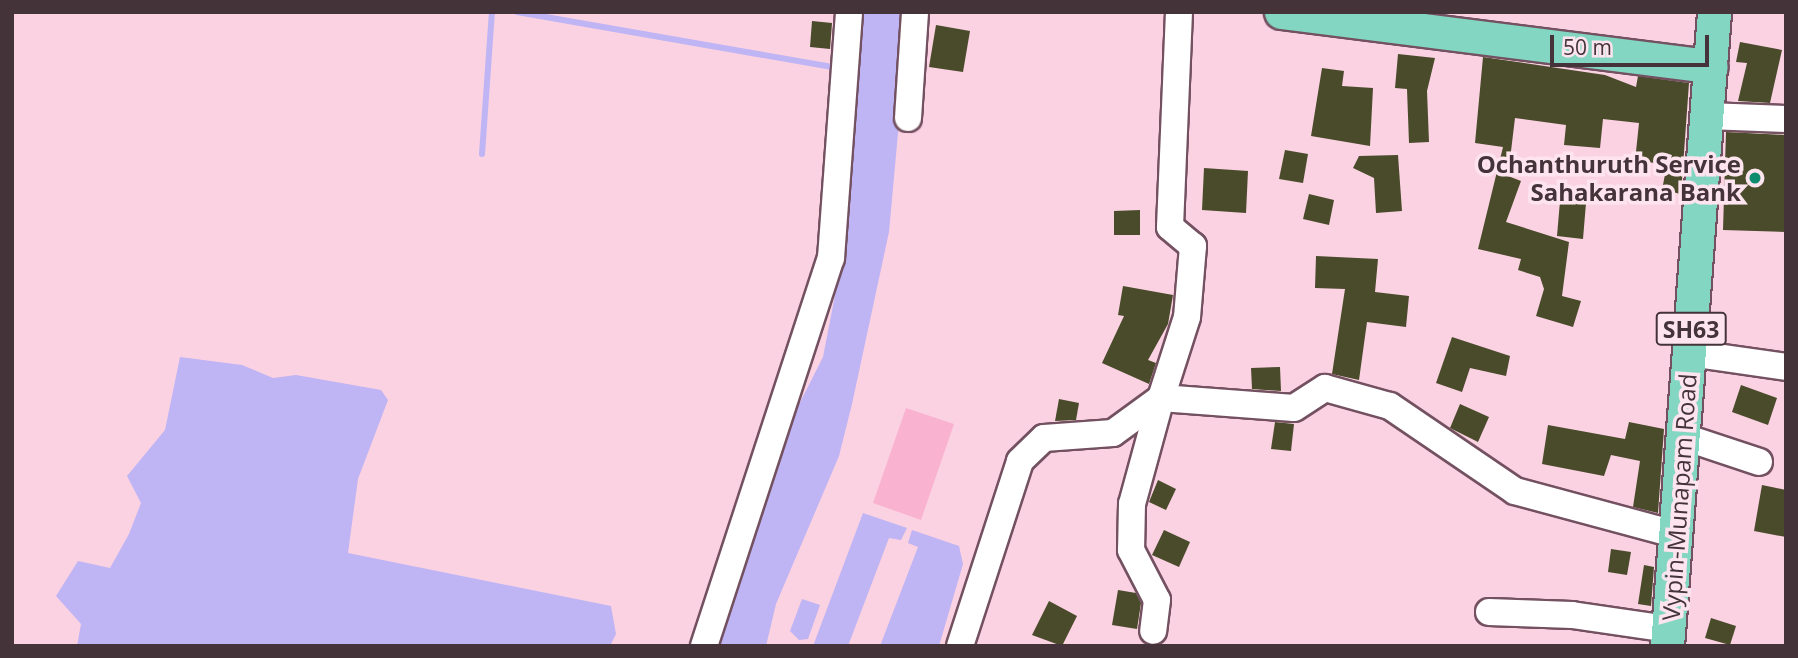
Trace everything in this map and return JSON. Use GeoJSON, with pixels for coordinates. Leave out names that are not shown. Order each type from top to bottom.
{"type":"FeatureCollection","features":[{"type":"Feature","properties":{"kind":"main road","name":"Vypin-Munapam Road"},"geometry":{"type":"LineString","coordinates":[[1668,638],[1678,535],[1714,12]]}},
{"type":"Feature","properties":{"kind":"main road"},"geometry":{"type":"LineString","coordinates":[[1297,14],[1711,66]]}},
{"type":"Feature","properties":{"kind":"street"},"geometry":{"type":"LineString","coordinates":[[704,646],[831,258],[849,12]]}},
{"type":"Feature","properties":{"kind":"street"},"geometry":{"type":"LineString","coordinates":[[908,118],[915,12]]}},
{"type":"Feature","properties":{"kind":"street"},"geometry":{"type":"LineString","coordinates":[[1153,631],[1157,600],[1131,550],[1132,504],[1187,317],[1193,246],[1170,227],[1178,12]]}},
{"type":"Feature","properties":{"kind":"street"},"geometry":{"type":"LineString","coordinates":[[1707,116],[1786,119]]}},
{"type":"Feature","properties":{"kind":"street"},"geometry":{"type":"LineString","coordinates":[[1689,353],[1786,367]]}},
{"type":"Feature","properties":{"kind":"street"},"geometry":{"type":"LineString","coordinates":[[960,646],[1020,461],[1044,438],[1114,433],[1161,398],[1294,408],[1325,388],[1390,406],[1515,491],[1678,535]]}},
{"type":"Feature","properties":{"kind":"street"},"geometry":{"type":"LineString","coordinates":[[1685,436],[1759,462]]}},
{"type":"Feature","properties":{"kind":"street"},"geometry":{"type":"LineString","coordinates":[[1489,612],[1572,615],[1668,638]]}},
{"type":"Feature","properties":{"kind":"shaded area"},"geometry":{"type":"Polygon","coordinates":[[[856,12],[909,12],[889,232],[852,404],[839,456],[776,604],[766,646],[709,646],[783,436],[823,357],[843,254],[856,12]]]}},
{"type":"Feature","properties":{"kind":"shaded area"},"geometry":{"type":"Polygon","coordinates":[[[180,357],[242,365],[273,378],[296,375],[381,390],[388,400],[358,479],[348,553],[611,606],[616,634],[610,646],[77,646],[81,624],[56,596],[78,561],[110,568],[129,534],[141,503],[127,476],[165,430],[180,357]]]}},
{"type":"Feature","properties":{"kind":"shaded area"},"geometry":{"type":"Polygon","coordinates":[[[906,408],[954,424],[921,520],[873,503],[906,408]]]}},
{"type":"Feature","properties":{"kind":"shaded area"},"geometry":{"type":"Polygon","coordinates":[[[863,513],[907,528],[901,540],[889,538],[848,646],[813,646],[863,513]]]}},
{"type":"Feature","properties":{"kind":"shaded area"},"geometry":{"type":"Polygon","coordinates":[[[912,530],[959,546],[963,564],[939,646],[880,646],[918,547],[908,543],[912,530]]]}},
{"type":"Feature","properties":{"kind":"shaded area"},"geometry":{"type":"Polygon","coordinates":[[[802,599],[820,605],[808,639],[799,640],[790,631],[802,599]]]}},
{"type":"Feature","properties":{"kind":"building"},"geometry":{"type":"Polygon","coordinates":[[[812,21],[832,23],[830,49],[810,47],[812,21]]]}},
{"type":"Feature","properties":{"kind":"building"},"geometry":{"type":"Polygon","coordinates":[[[936,25],[970,31],[963,72],[929,67],[936,25]]]}},
{"type":"Feature","properties":{"kind":"building"},"geometry":{"type":"Polygon","coordinates":[[[1740,42],[1782,50],[1770,103],[1738,101],[1747,63],[1736,62],[1740,42]]]}},
{"type":"Feature","properties":{"kind":"building"},"geometry":{"type":"Polygon","coordinates":[[[1398,54],[1435,58],[1427,91],[1429,142],[1409,143],[1407,89],[1395,88],[1398,54]]]}},
{"type":"Feature","properties":{"kind":"building"},"geometry":{"type":"Polygon","coordinates":[[[1483,57],[1605,75],[1636,87],[1638,76],[1689,83],[1681,194],[1662,190],[1667,164],[1635,161],[1639,123],[1603,119],[1600,148],[1564,145],[1566,125],[1515,118],[1508,176],[1521,181],[1506,222],[1569,242],[1562,296],[1581,301],[1573,327],[1536,316],[1544,289],[1540,277],[1518,270],[1521,259],[1478,249],[1503,147],[1475,143],[1483,57]]]}},
{"type":"Feature","properties":{"kind":"building"},"geometry":{"type":"Polygon","coordinates":[[[1322,68],[1344,71],[1342,86],[1373,88],[1370,146],[1311,136],[1322,68]]]}},
{"type":"Feature","properties":{"kind":"building","name":"Ochanthuruth Service Sahakarana Bank"},"geometry":{"type":"Polygon","coordinates":[[[1726,132],[1786,135],[1786,232],[1723,230],[1726,132]]]}},
{"type":"Feature","properties":{"kind":"building"},"geometry":{"type":"Polygon","coordinates":[[[1285,150],[1308,154],[1303,183],[1279,179],[1285,150]]]}},
{"type":"Feature","properties":{"kind":"building"},"geometry":{"type":"Polygon","coordinates":[[[1398,155],[1402,211],[1376,213],[1374,178],[1353,168],[1359,156],[1398,155]]]}},
{"type":"Feature","properties":{"kind":"building"},"geometry":{"type":"Polygon","coordinates":[[[1204,168],[1248,171],[1246,213],[1202,210],[1204,168]]]}},
{"type":"Feature","properties":{"kind":"building"},"geometry":{"type":"Polygon","coordinates":[[[1309,194],[1334,200],[1329,225],[1303,219],[1309,194]]]}},
{"type":"Feature","properties":{"kind":"building"},"geometry":{"type":"Polygon","coordinates":[[[1560,201],[1586,203],[1583,239],[1557,236],[1560,201]]]}},
{"type":"Feature","properties":{"kind":"building"},"geometry":{"type":"Polygon","coordinates":[[[1140,210],[1140,235],[1114,235],[1114,211],[1140,210]]]}},
{"type":"Feature","properties":{"kind":"building"},"geometry":{"type":"Polygon","coordinates":[[[1316,256],[1378,259],[1375,292],[1409,296],[1406,327],[1367,322],[1359,380],[1332,374],[1345,289],[1315,288],[1316,256]]]}},
{"type":"Feature","properties":{"kind":"building"},"geometry":{"type":"Polygon","coordinates":[[[1123,286],[1173,295],[1168,324],[1148,360],[1156,363],[1149,384],[1102,363],[1124,316],[1118,315],[1123,286]]]}},
{"type":"Feature","properties":{"kind":"building"},"geometry":{"type":"Polygon","coordinates":[[[1452,337],[1510,356],[1506,376],[1470,368],[1462,392],[1436,383],[1452,337]]]}},
{"type":"Feature","properties":{"kind":"building"},"geometry":{"type":"Polygon","coordinates":[[[1280,367],[1281,391],[1252,389],[1251,368],[1280,367]]]}},
{"type":"Feature","properties":{"kind":"building"},"geometry":{"type":"Polygon","coordinates":[[[1741,385],[1777,398],[1768,425],[1732,412],[1741,385]]]}},
{"type":"Feature","properties":{"kind":"building"},"geometry":{"type":"Polygon","coordinates":[[[1059,399],[1079,403],[1076,420],[1055,421],[1059,399]]]}},
{"type":"Feature","properties":{"kind":"building"},"geometry":{"type":"Polygon","coordinates":[[[1460,404],[1489,417],[1478,442],[1450,428],[1460,404]]]}},
{"type":"Feature","properties":{"kind":"building"},"geometry":{"type":"Polygon","coordinates":[[[1275,422],[1294,424],[1291,451],[1271,449],[1275,422]]]}},
{"type":"Feature","properties":{"kind":"building"},"geometry":{"type":"Polygon","coordinates":[[[1629,422],[1664,429],[1658,513],[1633,507],[1640,461],[1611,455],[1604,476],[1542,464],[1548,425],[1625,439],[1629,422]]]}},
{"type":"Feature","properties":{"kind":"building"},"geometry":{"type":"Polygon","coordinates":[[[1158,480],[1176,489],[1166,510],[1149,502],[1158,480]]]}},
{"type":"Feature","properties":{"kind":"building"},"geometry":{"type":"Polygon","coordinates":[[[1762,485],[1786,490],[1786,537],[1754,531],[1762,485]]]}},
{"type":"Feature","properties":{"kind":"building"},"geometry":{"type":"Polygon","coordinates":[[[1164,530],[1190,542],[1179,567],[1152,555],[1164,530]]]}},
{"type":"Feature","properties":{"kind":"building"},"geometry":{"type":"Polygon","coordinates":[[[1611,549],[1631,552],[1627,575],[1608,572],[1611,549]]]}},
{"type":"Feature","properties":{"kind":"building"},"geometry":{"type":"Polygon","coordinates":[[[1644,565],[1654,567],[1651,606],[1638,604],[1644,565]]]}},
{"type":"Feature","properties":{"kind":"building"},"geometry":{"type":"Polygon","coordinates":[[[1118,590],[1136,593],[1141,603],[1137,629],[1112,625],[1118,590]]]}},
{"type":"Feature","properties":{"kind":"building"},"geometry":{"type":"Polygon","coordinates":[[[1049,601],[1077,616],[1062,646],[1032,635],[1049,601]]]}},
{"type":"Feature","properties":{"kind":"building"},"geometry":{"type":"Polygon","coordinates":[[[1711,618],[1736,626],[1730,645],[1705,638],[1711,618]]]}},
{"type":"Feature","properties":{"kind":"waterway"},"geometry":{"type":"LineString","coordinates":[[482,154],[492,12]]}},
{"type":"Feature","properties":{"kind":"waterway"},"geometry":{"type":"LineString","coordinates":[[517,12],[838,68]]}},
{"type":"Feature","properties":{"kind":"place","name":"Ochanthuruth Service Sahakarana Bank"},"geometry":{"type":"Point","coordinates":[1755,178]}}]}
